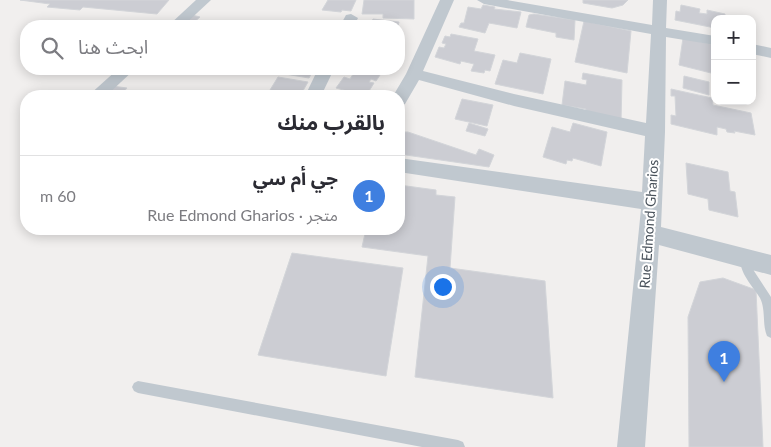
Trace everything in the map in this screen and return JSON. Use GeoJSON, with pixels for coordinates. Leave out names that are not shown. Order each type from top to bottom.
{"type":"FeatureCollection","features":[{"type":"Feature","properties":{"kind":"street"},"geometry":{"type":"LineString","coordinates":[[181,20],[204,0]]}},
{"type":"Feature","properties":{"kind":"street"},"geometry":{"type":"LineString","coordinates":[[405,90],[414,74],[447,0]]}},
{"type":"Feature","properties":{"kind":"street"},"geometry":{"type":"LineString","coordinates":[[484,0],[711,40]]}},
{"type":"Feature","properties":{"kind":"street","name":"Rue Edmond Gharios"},"geometry":{"type":"LineString","coordinates":[[631,447],[652,202],[660,0]]}},
{"type":"Feature","properties":{"kind":"street"},"geometry":{"type":"LineString","coordinates":[[756,50],[771,53]]}},
{"type":"Feature","properties":{"kind":"street"},"geometry":{"type":"LineString","coordinates":[[414,74],[514,100],[656,132]]}},
{"type":"Feature","properties":{"kind":"street"},"geometry":{"type":"LineString","coordinates":[[103,90],[120,75]]}},
{"type":"Feature","properties":{"kind":"street"},"geometry":{"type":"LineString","coordinates":[[315,90],[323,75]]}},
{"type":"Feature","properties":{"kind":"street"},"geometry":{"type":"LineString","coordinates":[[405,166],[652,202]]}},
{"type":"Feature","properties":{"kind":"street"},"geometry":{"type":"LineString","coordinates":[[649,233],[771,265]]}},
{"type":"Feature","properties":{"kind":"lane"},"geometry":{"type":"LineString","coordinates":[[746,259],[748,273],[760,286],[768,305],[771,332]]}},
{"type":"Feature","properties":{"kind":"lane"},"geometry":{"type":"LineString","coordinates":[[138,387],[458,447]]}},
{"type":"Feature","properties":{"kind":"building"},"geometry":{"type":"Polygon","coordinates":[[[20,0],[169,0],[157,14],[83,7],[80,10],[47,7],[50,4],[20,0]]]}},
{"type":"Feature","properties":{"kind":"building"},"geometry":{"type":"Polygon","coordinates":[[[328,0],[356,0],[351,11],[342,10],[341,12],[322,10],[328,0]]]}},
{"type":"Feature","properties":{"kind":"building"},"geometry":{"type":"Polygon","coordinates":[[[364,0],[414,0],[414,19],[383,18],[383,14],[362,14],[364,0]]]}},
{"type":"Feature","properties":{"kind":"building"},"geometry":{"type":"Polygon","coordinates":[[[583,0],[628,0],[623,5],[612,8],[583,3],[583,0]]]}},
{"type":"Feature","properties":{"kind":"building"},"geometry":{"type":"Polygon","coordinates":[[[483,5],[495,7],[494,9],[521,12],[517,28],[489,23],[485,33],[459,27],[461,23],[464,23],[468,7],[481,9],[483,5]]]}},
{"type":"Feature","properties":{"kind":"building"},"geometry":{"type":"Polygon","coordinates":[[[681,5],[700,9],[699,13],[707,14],[707,10],[725,15],[711,15],[711,27],[675,20],[676,11],[680,12],[681,5]]]}},
{"type":"Feature","properties":{"kind":"building"},"geometry":{"type":"Polygon","coordinates":[[[534,14],[575,20],[574,40],[556,37],[556,33],[526,27],[529,15],[534,14]]]}},
{"type":"Feature","properties":{"kind":"building"},"geometry":{"type":"Polygon","coordinates":[[[192,15],[200,17],[197,20],[186,20],[192,15]]]}},
{"type":"Feature","properties":{"kind":"building"},"geometry":{"type":"Polygon","coordinates":[[[584,21],[631,31],[627,73],[575,62],[584,21]]]}},
{"type":"Feature","properties":{"kind":"building"},"geometry":{"type":"Polygon","coordinates":[[[451,34],[478,39],[474,51],[495,55],[490,71],[485,70],[484,73],[471,71],[474,64],[461,61],[460,64],[435,57],[439,47],[444,48],[446,44],[442,43],[445,36],[450,37],[451,34]]]}},
{"type":"Feature","properties":{"kind":"building"},"geometry":{"type":"Polygon","coordinates":[[[683,38],[711,44],[711,73],[679,65],[683,38]]]}},
{"type":"Feature","properties":{"kind":"building"},"geometry":{"type":"Polygon","coordinates":[[[520,53],[551,59],[543,94],[495,84],[503,60],[517,63],[520,53]]]}},
{"type":"Feature","properties":{"kind":"building"},"geometry":{"type":"Polygon","coordinates":[[[583,73],[622,80],[621,122],[585,115],[586,109],[562,105],[565,81],[586,85],[587,80],[582,79],[583,73]]]}},
{"type":"Feature","properties":{"kind":"building"},"geometry":{"type":"Polygon","coordinates":[[[291,75],[311,75],[309,78],[291,75]]]}},
{"type":"Feature","properties":{"kind":"building"},"geometry":{"type":"Polygon","coordinates":[[[352,75],[380,75],[376,81],[371,79],[369,82],[374,83],[370,90],[344,90],[336,88],[344,77],[350,79],[352,75]]]}},
{"type":"Feature","properties":{"kind":"building"},"geometry":{"type":"Polygon","coordinates":[[[684,76],[709,82],[709,95],[683,88],[684,76]]]}},
{"type":"Feature","properties":{"kind":"building"},"geometry":{"type":"Polygon","coordinates":[[[278,77],[308,82],[303,90],[270,90],[278,77]]]}},
{"type":"Feature","properties":{"kind":"building"},"geometry":{"type":"Polygon","coordinates":[[[112,86],[127,88],[125,90],[109,90],[112,86]]]}},
{"type":"Feature","properties":{"kind":"building"},"geometry":{"type":"Polygon","coordinates":[[[671,89],[711,98],[711,105],[751,113],[755,135],[734,131],[735,133],[727,132],[726,129],[717,127],[717,135],[671,124],[671,115],[676,116],[675,96],[671,96],[671,89]]]}},
{"type":"Feature","properties":{"kind":"building"},"geometry":{"type":"Polygon","coordinates":[[[462,99],[493,105],[487,126],[455,119],[462,99]]]}},
{"type":"Feature","properties":{"kind":"building"},"geometry":{"type":"Polygon","coordinates":[[[469,123],[488,129],[485,136],[466,131],[469,123]]]}},
{"type":"Feature","properties":{"kind":"building"},"geometry":{"type":"Polygon","coordinates":[[[573,123],[607,132],[601,166],[573,158],[572,161],[567,160],[566,164],[543,157],[552,127],[570,132],[573,123]]]}},
{"type":"Feature","properties":{"kind":"building"},"geometry":{"type":"Polygon","coordinates":[[[405,132],[476,155],[479,149],[494,155],[489,167],[405,155],[405,132]]]}},
{"type":"Feature","properties":{"kind":"building"},"geometry":{"type":"Polygon","coordinates":[[[686,163],[728,172],[730,191],[735,192],[738,217],[709,210],[708,199],[688,194],[686,163]]]}},
{"type":"Feature","properties":{"kind":"building"},"geometry":{"type":"Polygon","coordinates":[[[405,186],[436,190],[436,195],[455,197],[450,268],[545,281],[553,398],[415,377],[428,256],[362,247],[365,235],[405,235],[405,186]]]}},
{"type":"Feature","properties":{"kind":"building"},"geometry":{"type":"Polygon","coordinates":[[[292,253],[403,268],[386,376],[258,355],[292,253]]]}},
{"type":"Feature","properties":{"kind":"building"},"geometry":{"type":"Polygon","coordinates":[[[723,278],[756,290],[763,447],[689,447],[688,317],[700,282],[723,278]]]}},
{"type":"Feature","properties":{"kind":"place","name":"جي أم سي"},"geometry":{"type":"Point","coordinates":[724,382]}}]}
